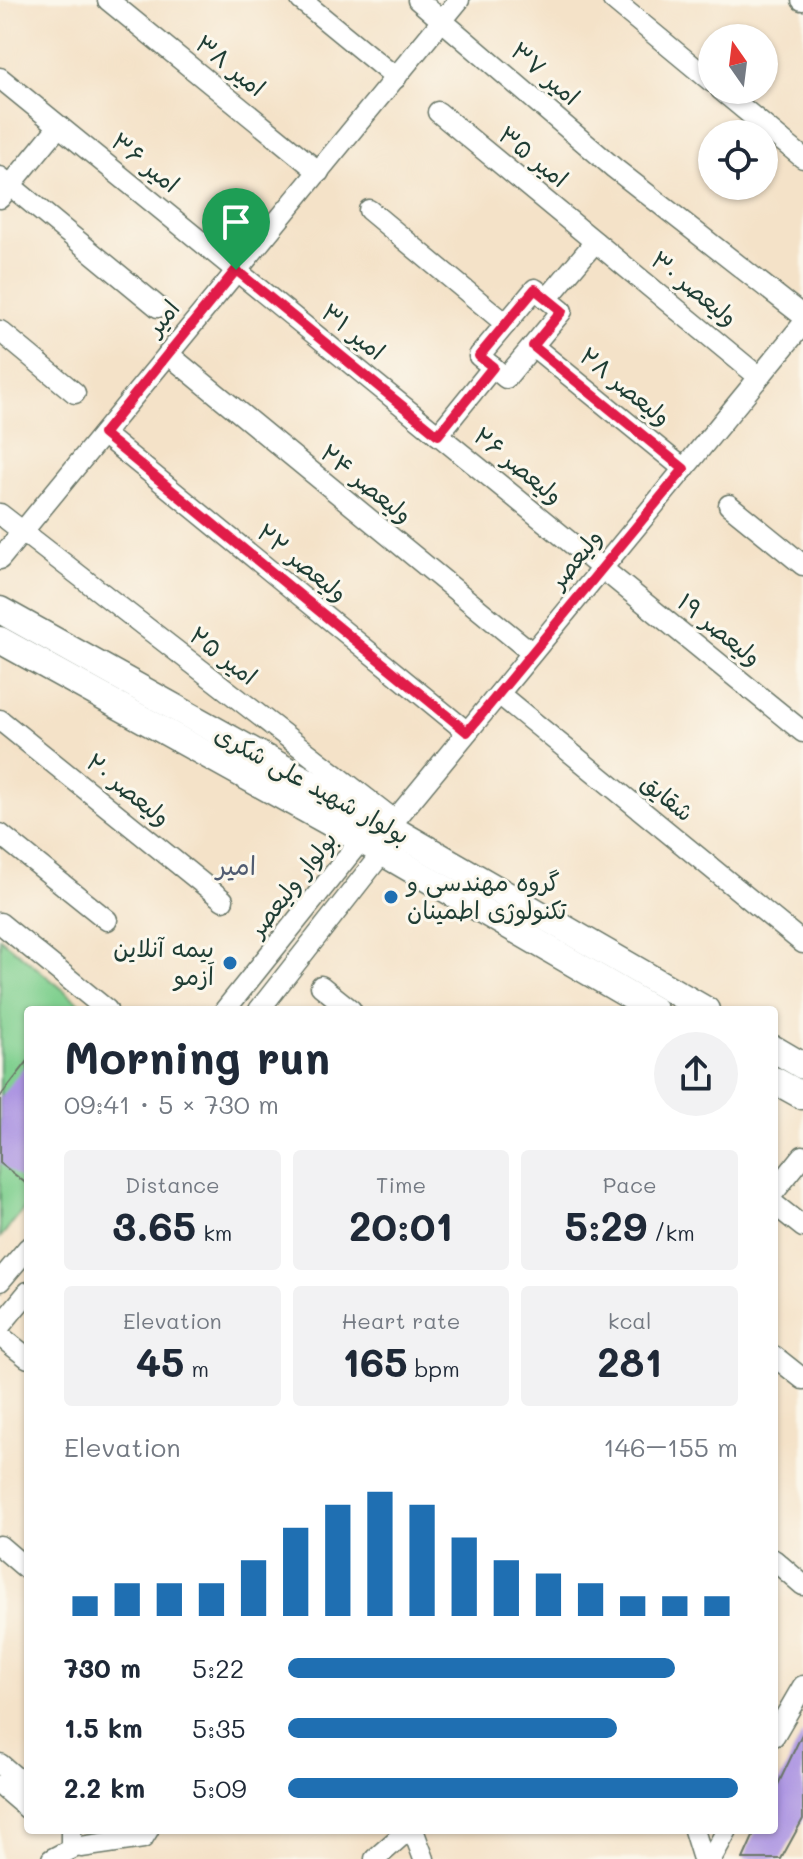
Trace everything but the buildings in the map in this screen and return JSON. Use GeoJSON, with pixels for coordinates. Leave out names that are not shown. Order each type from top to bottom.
{"type":"FeatureCollection","features":[{"type":"Feature","properties":{"kind":"main road","name":"بولوار شهید علی شکری"},"geometry":{"type":"LineString","coordinates":[[0,610],[392,824],[479,894],[648,1006]]}},
{"type":"Feature","properties":{"kind":"main road","name":"بولوار شهید علی شکری"},"geometry":{"type":"LineString","coordinates":[[0,640],[372,846],[479,894],[698,1006]]}},
{"type":"Feature","properties":{"kind":"main road"},"geometry":{"type":"LineString","coordinates":[[778,1051],[803,1066]]}},
{"type":"Feature","properties":{"kind":"main road"},"geometry":{"type":"LineString","coordinates":[[778,1082],[803,1096]]}},
{"type":"Feature","properties":{"kind":"street","name":"امیر ۳۸"},"geometry":{"type":"LineString","coordinates":[[108,0],[319,172]]}},
{"type":"Feature","properties":{"kind":"street"},"geometry":{"type":"LineString","coordinates":[[301,0],[396,78]]}},
{"type":"Feature","properties":{"kind":"street","name":"امیر ۳۷"},"geometry":{"type":"LineString","coordinates":[[418,0],[614,168],[803,316]]}},
{"type":"Feature","properties":{"kind":"street","name":"امیر"},"geometry":{"type":"LineString","coordinates":[[0,559],[459,0]]}},
{"type":"Feature","properties":{"kind":"street"},"geometry":{"type":"LineString","coordinates":[[613,0],[698,70]]}},
{"type":"Feature","properties":{"kind":"street","name":"امیر ۳۶"},"geometry":{"type":"LineString","coordinates":[[0,78],[236,270]]}},
{"type":"Feature","properties":{"kind":"street"},"geometry":{"type":"LineString","coordinates":[[738,104],[803,158]]}},
{"type":"Feature","properties":{"kind":"street","name":"امیر ۳۵"},"geometry":{"type":"LineString","coordinates":[[438,112],[595,242]]}},
{"type":"Feature","properties":{"kind":"street"},"geometry":{"type":"LineString","coordinates":[[59,126],[3,187],[158,307]]}},
{"type":"Feature","properties":{"kind":"street"},"geometry":{"type":"LineString","coordinates":[[369,210],[506,324]]}},
{"type":"Feature","properties":{"kind":"street"},"geometry":{"type":"LineString","coordinates":[[547,299],[595,242]]}},
{"type":"Feature","properties":{"kind":"street","name":"ولیعصر ۳۰"},"geometry":{"type":"LineString","coordinates":[[595,242],[759,377]]}},
{"type":"Feature","properties":{"kind":"street","name":"امیر ۳۱"},"geometry":{"type":"LineString","coordinates":[[236,270],[438,435]]}},
{"type":"Feature","properties":{"kind":"street"},"geometry":{"type":"LineString","coordinates":[[535,289],[547,299],[562,311],[506,378],[479,356],[535,289]]}},
{"type":"Feature","properties":{"kind":"street","name":"ولیعصر"},"geometry":{"type":"LineString","coordinates":[[392,824],[803,324]]}},
{"type":"Feature","properties":{"kind":"street"},"geometry":{"type":"LineString","coordinates":[[0,331],[75,393]]}},
{"type":"Feature","properties":{"kind":"street","name":"ولیعصر ۲۸"},"geometry":{"type":"LineString","coordinates":[[533,346],[684,469]]}},
{"type":"Feature","properties":{"kind":"street","name":"ولیعصر ۲۴"},"geometry":{"type":"LineString","coordinates":[[168,354],[532,653]]}},
{"type":"Feature","properties":{"kind":"street"},"geometry":{"type":"LineString","coordinates":[[438,435],[493,367]]}},
{"type":"Feature","properties":{"kind":"street","name":"ولیعصر ۲۲"},"geometry":{"type":"LineString","coordinates":[[103,434],[467,732]]}},
{"type":"Feature","properties":{"kind":"street","name":"ولیعصر ۲۶"},"geometry":{"type":"LineString","coordinates":[[438,435],[602,568]]}},
{"type":"Feature","properties":{"kind":"street"},"geometry":{"type":"LineString","coordinates":[[729,505],[803,565]]}},
{"type":"Feature","properties":{"kind":"street","name":"امیر ۲۵"},"geometry":{"type":"LineString","coordinates":[[0,514],[392,824]]}},
{"type":"Feature","properties":{"kind":"street","name":"ولیعصر ۱۹"},"geometry":{"type":"LineString","coordinates":[[602,568],[803,732]]}},
{"type":"Feature","properties":{"kind":"street","name":"شقایق"},"geometry":{"type":"LineString","coordinates":[[499,694],[803,943]]}},
{"type":"Feature","properties":{"kind":"street","name":"ولیعصر ۲۰"},"geometry":{"type":"LineString","coordinates":[[0,720],[223,900]]}},
{"type":"Feature","properties":{"kind":"street","name":"بولوار ولیعصر"},"geometry":{"type":"LineString","coordinates":[[229,1006],[392,824]]}},
{"type":"Feature","properties":{"kind":"street"},"geometry":{"type":"LineString","coordinates":[[0,834],[107,920]]}},
{"type":"Feature","properties":{"kind":"street","name":"بولوار ولیعصر"},"geometry":{"type":"LineString","coordinates":[[262,1006],[372,846]]}},
{"type":"Feature","properties":{"kind":"street"},"geometry":{"type":"LineString","coordinates":[[0,923],[102,1006]]}},
{"type":"Feature","properties":{"kind":"street"},"geometry":{"type":"LineString","coordinates":[[321,986],[341,1006]]}},
{"type":"Feature","properties":{"kind":"street"},"geometry":{"type":"LineString","coordinates":[[778,1187],[803,1156]]}},
{"type":"Feature","properties":{"kind":"street"},"geometry":{"type":"LineString","coordinates":[[778,1207],[803,1227]]}},
{"type":"Feature","properties":{"kind":"street"},"geometry":{"type":"LineString","coordinates":[[0,1281],[24,1253]]}},
{"type":"Feature","properties":{"kind":"street"},"geometry":{"type":"LineString","coordinates":[[0,1326],[24,1297]]}},
{"type":"Feature","properties":{"kind":"street"},"geometry":{"type":"LineString","coordinates":[[0,1336],[24,1355]]}},
{"type":"Feature","properties":{"kind":"street"},"geometry":{"type":"LineString","coordinates":[[778,1359],[803,1379]]}},
{"type":"Feature","properties":{"kind":"street"},"geometry":{"type":"LineString","coordinates":[[0,1546],[24,1567]]}},
{"type":"Feature","properties":{"kind":"street"},"geometry":{"type":"LineString","coordinates":[[778,1563],[803,1585]]}},
{"type":"Feature","properties":{"kind":"street"},"geometry":{"type":"LineString","coordinates":[[778,1712],[800,1698]]}},
{"type":"Feature","properties":{"kind":"street"},"geometry":{"type":"LineString","coordinates":[[778,1730],[800,1698]]}},
{"type":"Feature","properties":{"kind":"street"},"geometry":{"type":"LineString","coordinates":[[0,1764],[24,1785]]}},
{"type":"Feature","properties":{"kind":"street"},"geometry":{"type":"LineString","coordinates":[[0,1785],[24,1806]]}},
{"type":"Feature","properties":{"kind":"street"},"geometry":{"type":"LineString","coordinates":[[52,1859],[72,1840],[143,1838],[149,1834]]}},
{"type":"Feature","properties":{"kind":"street"},"geometry":{"type":"LineString","coordinates":[[375,1859],[406,1834]]}},
{"type":"Feature","properties":{"kind":"street"},"geometry":{"type":"LineString","coordinates":[[413,1834],[424,1859]]}},
{"type":"Feature","properties":{"kind":"street"},"geometry":{"type":"LineString","coordinates":[[695,1834],[703,1859]]}},
{"type":"Feature","properties":{"kind":"street"},"geometry":{"type":"LineString","coordinates":[[711,1859],[725,1834]]}},
{"type":"Feature","properties":{"kind":"green space"},"geometry":{"type":"Polygon","coordinates":[[[0,938],[83,1006],[24,1006],[24,1209],[0,1238],[0,938]]]}},
{"type":"Feature","properties":{"kind":"place","name":"گروه مهندسی و تکنولوژی اطمینان"},"geometry":{"type":"Point","coordinates":[391,897]}},
{"type":"Feature","properties":{"kind":"place","name":"بیمه آنلاین اَزمو"},"geometry":{"type":"Point","coordinates":[230,963]}},
{"type":"Feature","properties":{"kind":"district","name":"امیر"},"geometry":{"type":"Point","coordinates":[236,866]}},
{"type":"Feature","properties":{"kind":"route"},"geometry":{"type":"LineString","coordinates":[[236,270],[438,435],[493,367],[479,356],[535,289],[562,311],[533,346],[684,469],[467,732],[103,434],[236,270]]}}]}
